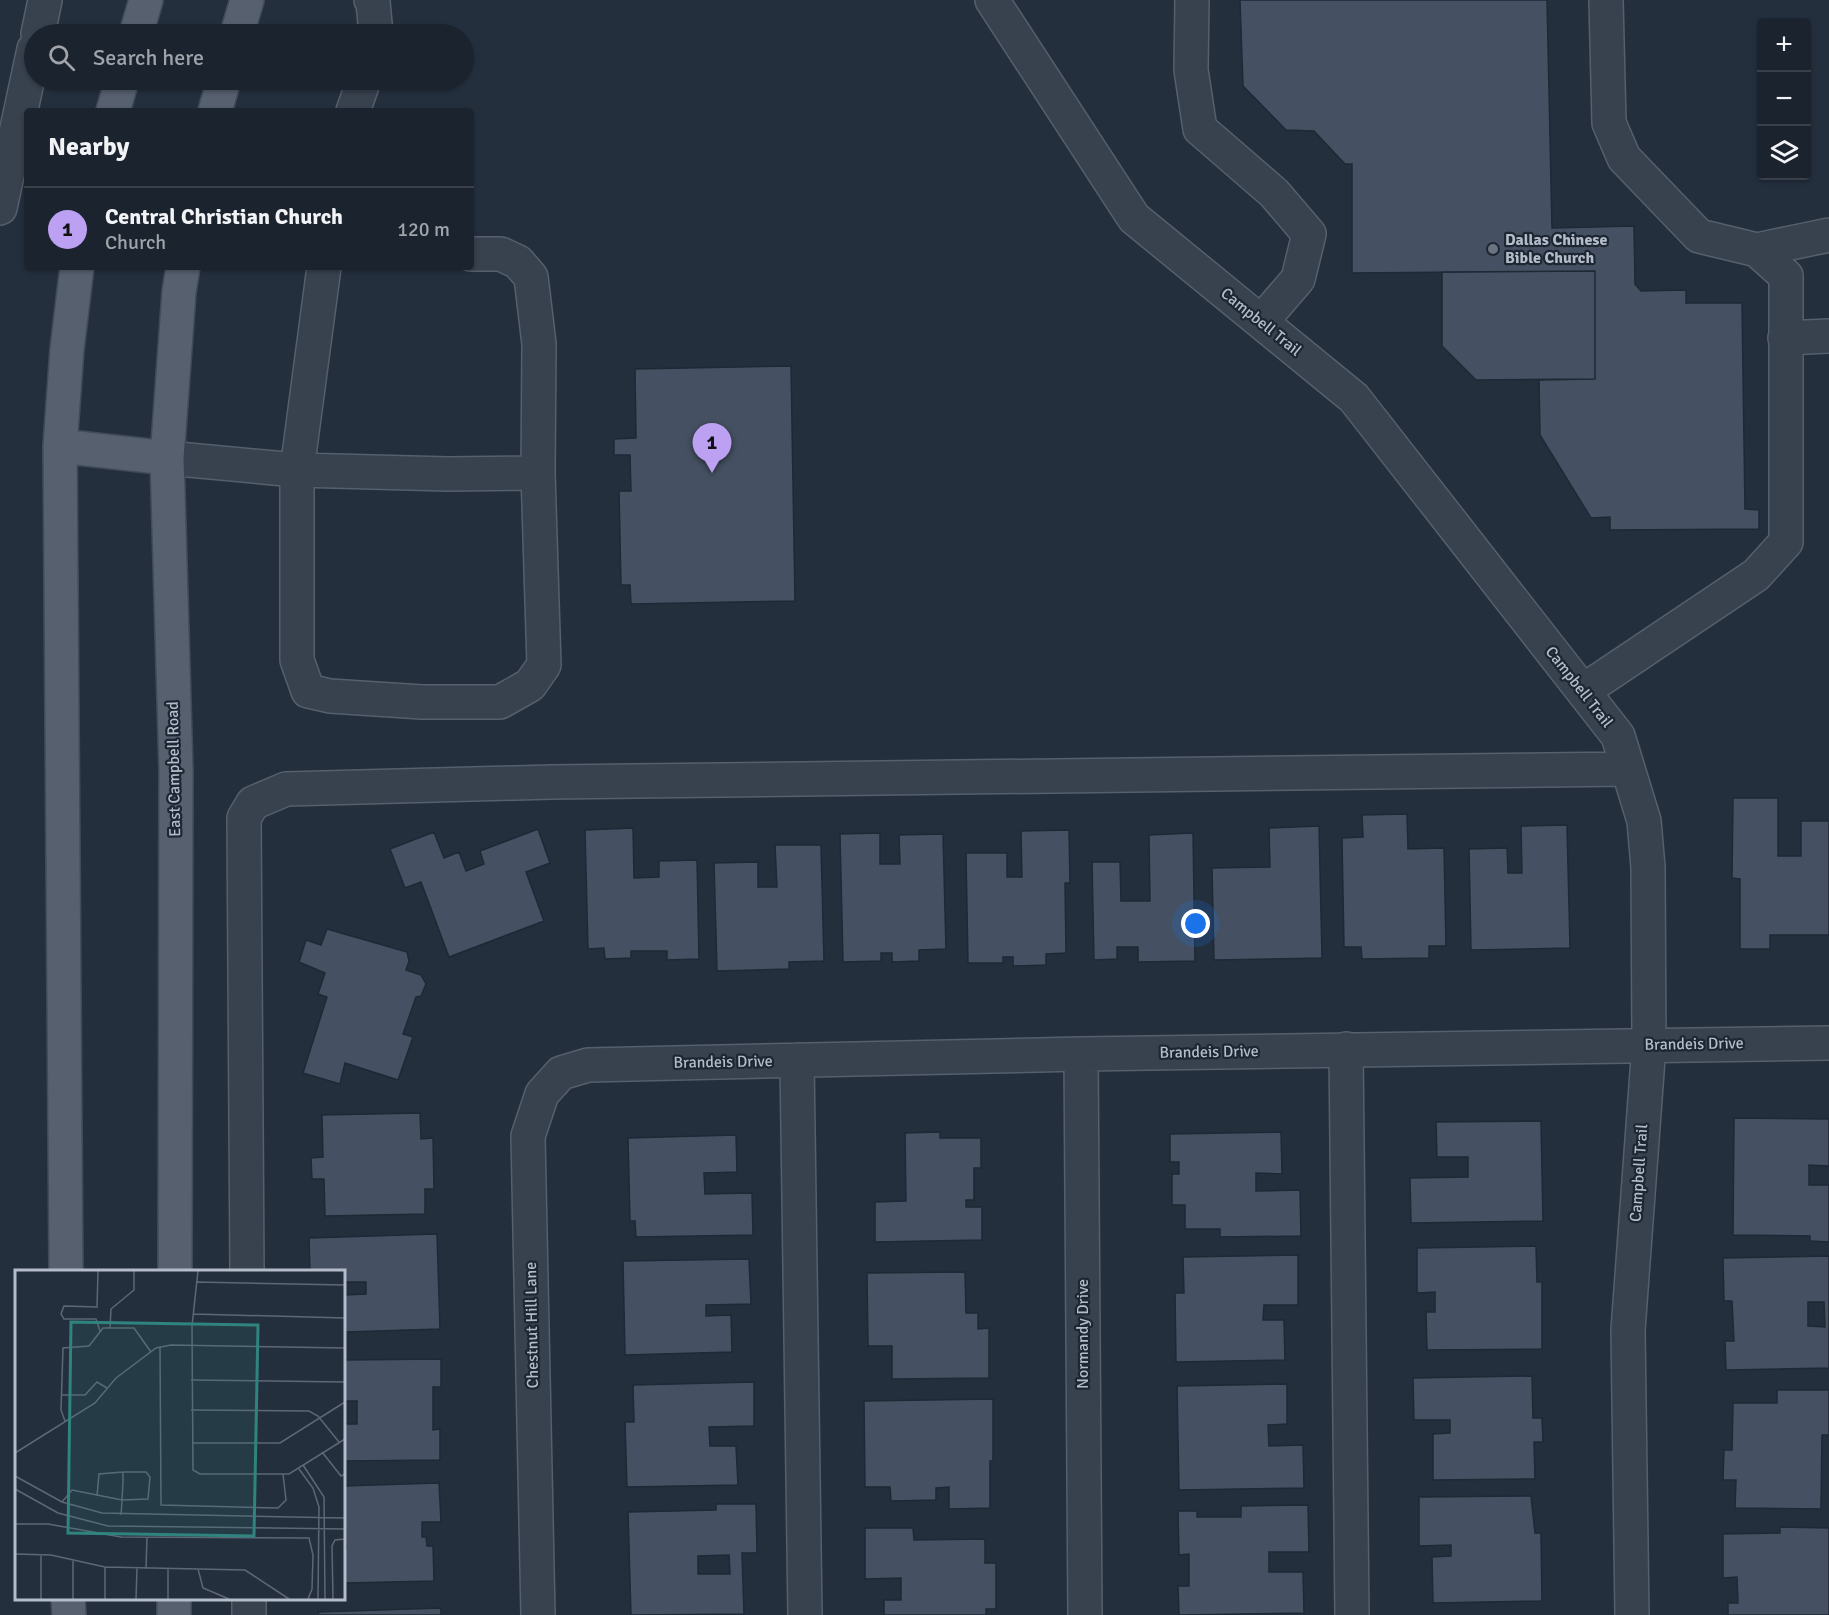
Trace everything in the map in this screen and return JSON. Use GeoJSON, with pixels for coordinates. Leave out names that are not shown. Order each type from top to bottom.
{"type":"FeatureCollection","features":[{"type":"Feature","properties":{"kind":"main road"},"geometry":{"type":"LineString","coordinates":[[139,24],[146,0]]}},
{"type":"Feature","properties":{"kind":"main road"},"geometry":{"type":"LineString","coordinates":[[240,24],[247,0]]}},
{"type":"Feature","properties":{"kind":"main road"},"geometry":{"type":"LineString","coordinates":[[114,108],[119,90]]}},
{"type":"Feature","properties":{"kind":"main road"},"geometry":{"type":"LineString","coordinates":[[216,108],[221,90]]}},
{"type":"Feature","properties":{"kind":"main road"},"geometry":{"type":"LineString","coordinates":[[66,1270],[60,446],[67,349],[77,270]]}},
{"type":"Feature","properties":{"kind":"main road","name":"East Campbell Road"},"geometry":{"type":"LineString","coordinates":[[175,1270],[176,771],[167,458],[183,270]]}},
{"type":"Feature","properties":{"kind":"main road"},"geometry":{"type":"LineString","coordinates":[[60,446],[167,458]]}},
{"type":"Feature","properties":{"kind":"main road"},"geometry":{"type":"LineString","coordinates":[[68,1600],[69,1615]]}},
{"type":"Feature","properties":{"kind":"street"},"geometry":{"type":"LineString","coordinates":[[40,24],[45,0]]}},
{"type":"Feature","properties":{"kind":"street"},"geometry":{"type":"LineString","coordinates":[[371,0],[374,2],[375,24]]}},
{"type":"Feature","properties":{"kind":"street","name":"Campbell Trail"},"geometry":{"type":"LineString","coordinates":[[992,0],[1134,218],[1354,398],[1618,736],[1644,821],[1648,867],[1649,1045],[1628,1330],[1632,1615]]}},
{"type":"Feature","properties":{"kind":"street"},"geometry":{"type":"LineString","coordinates":[[1192,0],[1191,70],[1200,129],[1274,193],[1309,234],[1298,279],[1261,322]]}},
{"type":"Feature","properties":{"kind":"street"},"geometry":{"type":"LineString","coordinates":[[1606,0],[1609,123],[1624,158],[1699,236],[1757,250],[1829,235]]}},
{"type":"Feature","properties":{"kind":"street"},"geometry":{"type":"LineString","coordinates":[[0,208],[25,90]]}},
{"type":"Feature","properties":{"kind":"street"},"geometry":{"type":"LineString","coordinates":[[353,108],[360,90]]}},
{"type":"Feature","properties":{"kind":"street"},"geometry":{"type":"LineString","coordinates":[[1583,691],[1756,575],[1786,542],[1786,276],[1757,250]]}},
{"type":"Feature","properties":{"kind":"street"},"geometry":{"type":"LineString","coordinates":[[324,270],[297,470],[297,660],[308,691],[330,696],[422,702],[500,702],[530,685],[544,665],[538,472],[539,344],[531,278],[518,262],[501,254],[474,254]]}},
{"type":"Feature","properties":{"kind":"street"},"geometry":{"type":"LineString","coordinates":[[1785,338],[1829,336]]}},
{"type":"Feature","properties":{"kind":"street"},"geometry":{"type":"LineString","coordinates":[[167,458],[297,470],[448,474],[538,472]]}},
{"type":"Feature","properties":{"kind":"street"},"geometry":{"type":"LineString","coordinates":[[247,1270],[244,818],[253,803],[286,789],[551,782],[1628,769]]}},
{"type":"Feature","properties":{"kind":"street","name":"Brandeis Drive"},"geometry":{"type":"LineString","coordinates":[[588,1065],[1081,1053],[1829,1043]]}},
{"type":"Feature","properties":{"kind":"street"},"geometry":{"type":"LineString","coordinates":[[1346,1049],[1353,1615]]}},
{"type":"Feature","properties":{"kind":"street","name":"Normandy Drive"},"geometry":{"type":"LineString","coordinates":[[1081,1053],[1085,1615]]}},
{"type":"Feature","properties":{"kind":"street"},"geometry":{"type":"LineString","coordinates":[[797,1060],[805,1615]]}},
{"type":"Feature","properties":{"kind":"street","name":"Chestnut Hill Lane"},"geometry":{"type":"LineString","coordinates":[[538,1615],[528,1136],[542,1094],[561,1073],[588,1065]]}},
{"type":"Feature","properties":{"kind":"building","name":"Dallas Chinese Bible Church"},"geometry":{"type":"Polygon","coordinates":[[[1240,0],[1547,0],[1552,228],[1634,226],[1635,284],[1641,291],[1686,290],[1686,303],[1742,303],[1745,509],[1759,510],[1759,529],[1610,530],[1610,517],[1591,518],[1540,435],[1539,380],[1595,379],[1595,271],[1352,273],[1352,164],[1345,164],[1314,131],[1286,130],[1243,86],[1240,0]]]}},
{"type":"Feature","properties":{"kind":"building"},"geometry":{"type":"Polygon","coordinates":[[[1595,271],[1595,379],[1476,380],[1442,346],[1442,272],[1595,271]]]}},
{"type":"Feature","properties":{"kind":"building"},"geometry":{"type":"Polygon","coordinates":[[[791,366],[795,601],[631,604],[630,585],[621,585],[619,491],[631,491],[630,455],[614,455],[614,439],[636,438],[635,369],[791,366]]]}},
{"type":"Feature","properties":{"kind":"building"},"geometry":{"type":"Polygon","coordinates":[[[1733,798],[1778,798],[1778,856],[1801,856],[1801,821],[1829,821],[1829,935],[1770,935],[1770,949],[1740,949],[1740,879],[1732,878],[1733,798]]]}},
{"type":"Feature","properties":{"kind":"building"},"geometry":{"type":"Polygon","coordinates":[[[1407,814],[1408,849],[1444,848],[1446,946],[1429,946],[1429,958],[1362,959],[1361,947],[1344,947],[1342,838],[1363,837],[1362,815],[1407,814]]]}},
{"type":"Feature","properties":{"kind":"building"},"geometry":{"type":"Polygon","coordinates":[[[1567,825],[1570,948],[1471,950],[1469,849],[1507,848],[1508,873],[1522,873],[1521,826],[1567,825]]]}},
{"type":"Feature","properties":{"kind":"building"},"geometry":{"type":"Polygon","coordinates":[[[1319,826],[1322,958],[1214,960],[1212,868],[1270,867],[1269,828],[1319,826]]]}},
{"type":"Feature","properties":{"kind":"building"},"geometry":{"type":"Polygon","coordinates":[[[633,828],[634,878],[659,877],[659,861],[697,860],[699,959],[667,960],[667,951],[631,951],[631,958],[605,959],[604,948],[588,949],[585,830],[633,828]]]}},
{"type":"Feature","properties":{"kind":"building"},"geometry":{"type":"Polygon","coordinates":[[[538,829],[550,863],[526,872],[544,921],[449,957],[421,882],[405,888],[390,849],[434,832],[444,858],[459,852],[466,871],[484,864],[480,851],[538,829]]]}},
{"type":"Feature","properties":{"kind":"building"},"geometry":{"type":"Polygon","coordinates":[[[1069,830],[1070,883],[1065,883],[1066,953],[1046,954],[1046,965],[1013,966],[1013,957],[1003,957],[1003,963],[968,963],[966,853],[1007,853],[1007,877],[1022,877],[1021,831],[1069,830]]]}},
{"type":"Feature","properties":{"kind":"building"},"geometry":{"type":"Polygon","coordinates":[[[880,833],[880,864],[900,864],[899,835],[943,834],[946,949],[919,950],[919,961],[892,962],[892,953],[881,953],[881,961],[843,962],[840,834],[880,833]]]}},
{"type":"Feature","properties":{"kind":"building"},"geometry":{"type":"Polygon","coordinates":[[[1193,833],[1195,961],[1138,962],[1138,947],[1117,947],[1117,959],[1094,960],[1092,862],[1120,862],[1121,901],[1150,901],[1149,835],[1193,833]]]}},
{"type":"Feature","properties":{"kind":"building"},"geometry":{"type":"Polygon","coordinates":[[[775,845],[821,845],[824,961],[789,962],[789,969],[717,971],[714,863],[758,862],[758,887],[777,887],[775,845]]]}},
{"type":"Feature","properties":{"kind":"building"},"geometry":{"type":"Polygon","coordinates":[[[327,929],[407,952],[409,961],[406,970],[421,975],[426,984],[421,996],[416,997],[403,1034],[413,1037],[398,1080],[345,1063],[340,1084],[303,1073],[327,997],[318,994],[325,973],[299,962],[306,940],[321,945],[327,929]]]}},
{"type":"Feature","properties":{"kind":"building"},"geometry":{"type":"Polygon","coordinates":[[[420,1113],[421,1139],[433,1138],[434,1189],[425,1189],[425,1214],[325,1216],[324,1179],[312,1179],[311,1158],[323,1157],[322,1115],[420,1113]]]}},
{"type":"Feature","properties":{"kind":"building"},"geometry":{"type":"Polygon","coordinates":[[[1734,1118],[1829,1119],[1829,1166],[1809,1165],[1809,1185],[1829,1185],[1829,1242],[1810,1241],[1810,1236],[1733,1235],[1734,1118]]]}},
{"type":"Feature","properties":{"kind":"building"},"geometry":{"type":"Polygon","coordinates":[[[1541,1121],[1543,1221],[1411,1223],[1410,1178],[1468,1177],[1468,1157],[1437,1157],[1436,1122],[1541,1121]]]}},
{"type":"Feature","properties":{"kind":"building"},"geometry":{"type":"Polygon","coordinates":[[[940,1132],[940,1138],[981,1138],[981,1168],[974,1168],[974,1200],[966,1200],[966,1207],[982,1207],[982,1240],[875,1242],[875,1202],[906,1201],[905,1133],[940,1132]]]}},
{"type":"Feature","properties":{"kind":"building"},"geometry":{"type":"Polygon","coordinates":[[[1281,1132],[1282,1174],[1256,1173],[1256,1191],[1300,1190],[1301,1236],[1220,1237],[1220,1229],[1185,1229],[1185,1205],[1172,1205],[1172,1174],[1179,1174],[1179,1162],[1170,1162],[1170,1134],[1281,1132]]]}},
{"type":"Feature","properties":{"kind":"building"},"geometry":{"type":"Polygon","coordinates":[[[736,1135],[737,1172],[704,1173],[705,1194],[752,1193],[753,1235],[636,1237],[635,1221],[630,1221],[628,1138],[736,1135]]]}},
{"type":"Feature","properties":{"kind":"building"},"geometry":{"type":"Polygon","coordinates":[[[437,1234],[440,1329],[345,1332],[345,1295],[366,1294],[366,1282],[345,1282],[345,1270],[310,1270],[309,1238],[437,1234]]]}},
{"type":"Feature","properties":{"kind":"building"},"geometry":{"type":"Polygon","coordinates":[[[1536,1246],[1537,1282],[1542,1282],[1542,1349],[1427,1350],[1426,1312],[1435,1312],[1435,1292],[1417,1293],[1417,1248],[1536,1246]]]}},
{"type":"Feature","properties":{"kind":"building"},"geometry":{"type":"Polygon","coordinates":[[[1298,1255],[1298,1305],[1264,1305],[1263,1320],[1284,1320],[1285,1360],[1176,1362],[1175,1293],[1184,1293],[1183,1257],[1298,1255]]]}},
{"type":"Feature","properties":{"kind":"building"},"geometry":{"type":"Polygon","coordinates":[[[1829,1256],[1829,1368],[1726,1370],[1725,1341],[1734,1341],[1732,1301],[1724,1301],[1723,1258],[1829,1256]],[[1808,1302],[1808,1326],[1825,1327],[1824,1302],[1808,1302]]]}},
{"type":"Feature","properties":{"kind":"building"},"geometry":{"type":"Polygon","coordinates":[[[749,1259],[751,1304],[706,1305],[706,1316],[731,1315],[732,1352],[625,1355],[623,1261],[749,1259]]]}},
{"type":"Feature","properties":{"kind":"building"},"geometry":{"type":"Polygon","coordinates":[[[965,1272],[966,1313],[978,1313],[978,1329],[989,1328],[989,1378],[892,1379],[892,1346],[868,1346],[867,1273],[965,1272]]]}},
{"type":"Feature","properties":{"kind":"building"},"geometry":{"type":"Polygon","coordinates":[[[441,1359],[441,1387],[433,1387],[433,1430],[440,1429],[440,1460],[345,1461],[345,1424],[357,1424],[357,1401],[345,1401],[345,1360],[441,1359]]]}},
{"type":"Feature","properties":{"kind":"building"},"geometry":{"type":"Polygon","coordinates":[[[1532,1376],[1533,1418],[1542,1418],[1543,1442],[1534,1442],[1535,1479],[1433,1480],[1433,1434],[1450,1433],[1450,1420],[1414,1420],[1413,1378],[1532,1376]]]}},
{"type":"Feature","properties":{"kind":"building"},"geometry":{"type":"Polygon","coordinates":[[[754,1382],[754,1426],[709,1427],[710,1446],[736,1446],[738,1485],[627,1487],[625,1422],[634,1422],[633,1385],[754,1382]]]}},
{"type":"Feature","properties":{"kind":"building"},"geometry":{"type":"Polygon","coordinates":[[[1287,1384],[1287,1424],[1268,1425],[1269,1446],[1303,1445],[1304,1488],[1179,1490],[1177,1386],[1287,1384]]]}},
{"type":"Feature","properties":{"kind":"building"},"geometry":{"type":"Polygon","coordinates":[[[1777,1390],[1829,1390],[1829,1435],[1822,1435],[1821,1509],[1735,1508],[1736,1480],[1723,1480],[1724,1450],[1732,1450],[1733,1403],[1777,1403],[1777,1390]]]}},
{"type":"Feature","properties":{"kind":"building"},"geometry":{"type":"Polygon","coordinates":[[[993,1399],[990,1508],[949,1509],[949,1487],[936,1488],[936,1500],[891,1501],[890,1487],[865,1487],[864,1401],[993,1399]]]}},
{"type":"Feature","properties":{"kind":"building"},"geometry":{"type":"Polygon","coordinates":[[[439,1483],[441,1522],[422,1522],[422,1537],[426,1537],[427,1546],[433,1546],[434,1581],[345,1583],[345,1486],[439,1483]]]}},
{"type":"Feature","properties":{"kind":"building"},"geometry":{"type":"Polygon","coordinates":[[[1531,1496],[1535,1533],[1541,1533],[1542,1601],[1433,1603],[1432,1557],[1451,1556],[1451,1545],[1419,1546],[1419,1497],[1531,1496]]]}},
{"type":"Feature","properties":{"kind":"building"},"geometry":{"type":"Polygon","coordinates":[[[716,1504],[756,1504],[757,1553],[742,1553],[744,1614],[631,1615],[628,1512],[716,1510],[716,1504]],[[729,1555],[698,1556],[698,1574],[730,1574],[729,1555]]]}},
{"type":"Feature","properties":{"kind":"building"},"geometry":{"type":"Polygon","coordinates":[[[1308,1505],[1309,1552],[1269,1552],[1269,1572],[1303,1572],[1304,1613],[1179,1615],[1178,1586],[1189,1586],[1189,1554],[1179,1555],[1178,1511],[1197,1511],[1197,1517],[1241,1517],[1241,1506],[1308,1505]]]}},
{"type":"Feature","properties":{"kind":"building"},"geometry":{"type":"Polygon","coordinates":[[[1780,1527],[1829,1528],[1829,1615],[1728,1615],[1728,1603],[1738,1603],[1737,1577],[1723,1578],[1723,1534],[1780,1533],[1780,1527]]]}},
{"type":"Feature","properties":{"kind":"building"},"geometry":{"type":"Polygon","coordinates":[[[865,1528],[913,1528],[914,1540],[985,1539],[985,1563],[996,1563],[996,1609],[986,1609],[986,1615],[884,1615],[884,1600],[901,1600],[901,1578],[865,1579],[865,1528]]]}},
{"type":"Feature","properties":{"kind":"building"},"geometry":{"type":"Polygon","coordinates":[[[441,1608],[441,1615],[319,1615],[318,1612],[441,1608]]]}},
{"type":"Feature","properties":{"kind":"place","name":"Dallas Chinese Bible Church"},"geometry":{"type":"Point","coordinates":[1493,249]}},
{"type":"Feature","properties":{"kind":"place","name":"Central Christian Church"},"geometry":{"type":"Point","coordinates":[712,473]}}]}
